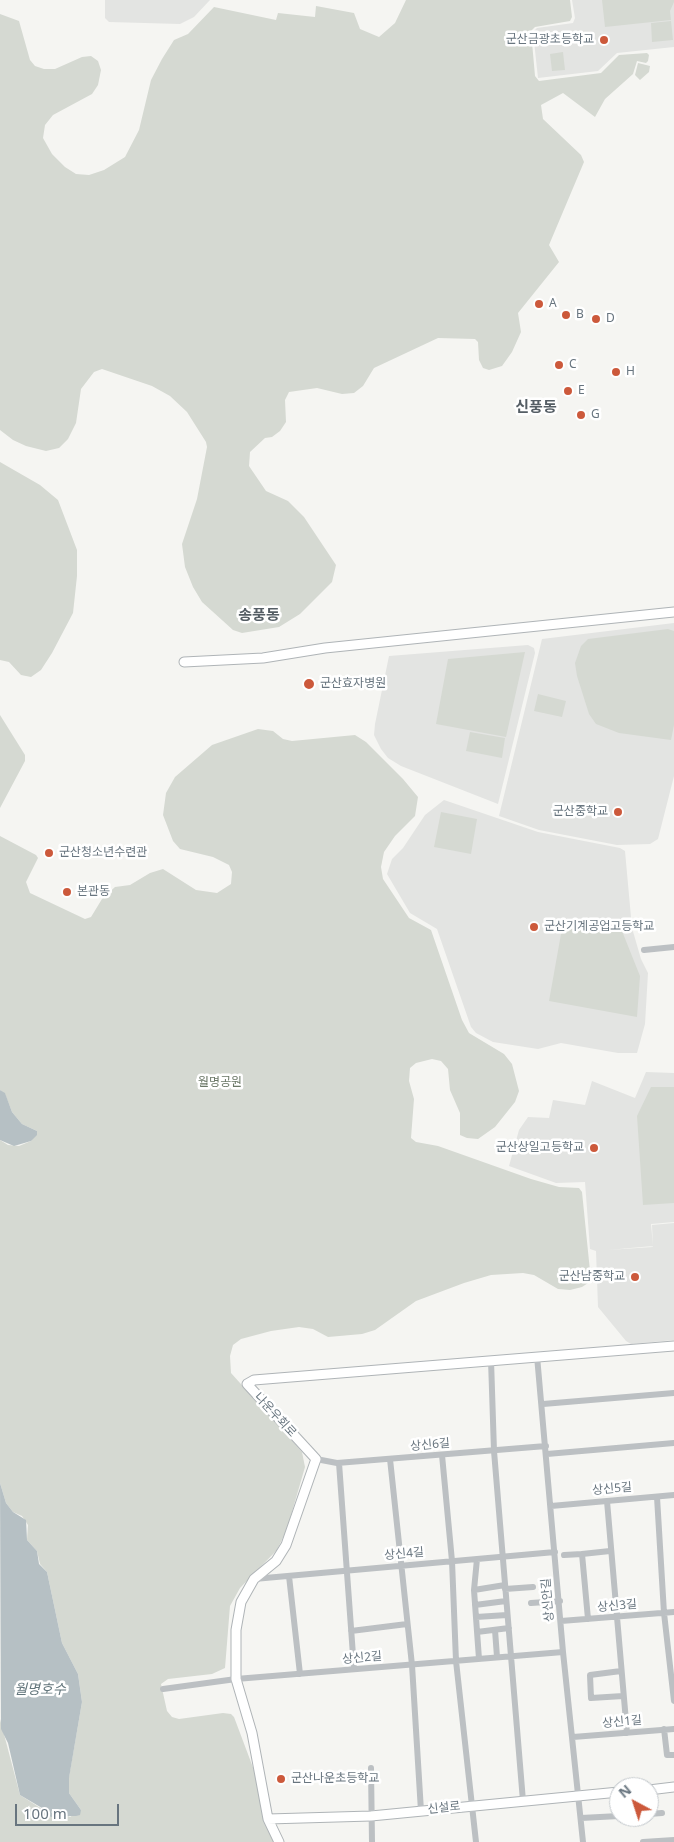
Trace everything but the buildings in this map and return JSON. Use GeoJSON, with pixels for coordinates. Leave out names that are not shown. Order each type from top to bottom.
{"type":"FeatureCollection","features":[{"type":"Feature","properties":{"kind":"street"},"geometry":{"type":"LineString","coordinates":[[184,662],[263,658],[325,648],[674,612]]}},
{"type":"Feature","properties":{"kind":"street"},"geometry":{"type":"LineString","coordinates":[[644,950],[674,947]]}},
{"type":"Feature","properties":{"kind":"street","name":"나운우회로"},"geometry":{"type":"LineString","coordinates":[[316,1459],[247,1384],[254,1380],[674,1346]]}},
{"type":"Feature","properties":{"kind":"street","name":"상신안길"},"geometry":{"type":"LineString","coordinates":[[537,1356],[543,1404],[563,1652],[583,1842]]}},
{"type":"Feature","properties":{"kind":"street"},"geometry":{"type":"LineString","coordinates":[[491,1360],[494,1451],[522,1801]]}},
{"type":"Feature","properties":{"kind":"street"},"geometry":{"type":"LineString","coordinates":[[543,1404],[674,1393]]}},
{"type":"Feature","properties":{"kind":"street"},"geometry":{"type":"LineString","coordinates":[[547,1454],[674,1443]]}},
{"type":"Feature","properties":{"kind":"street","name":"상신6길"},"geometry":{"type":"LineString","coordinates":[[316,1459],[339,1463],[546,1446]]}},
{"type":"Feature","properties":{"kind":"street"},"geometry":{"type":"LineString","coordinates":[[442,1455],[452,1561],[456,1661],[476,1842]]}},
{"type":"Feature","properties":{"kind":"street"},"geometry":{"type":"LineString","coordinates":[[279,1842],[268,1819],[252,1733],[236,1679],[236,1630],[240,1602],[254,1580],[276,1561],[286,1545],[316,1459]]}},
{"type":"Feature","properties":{"kind":"street"},"geometry":{"type":"LineString","coordinates":[[390,1459],[412,1665],[421,1811]]}},
{"type":"Feature","properties":{"kind":"street"},"geometry":{"type":"LineString","coordinates":[[339,1463],[354,1670]]}},
{"type":"Feature","properties":{"kind":"street","name":"상신5길"},"geometry":{"type":"LineString","coordinates":[[551,1506],[674,1495]]}},
{"type":"Feature","properties":{"kind":"street"},"geometry":{"type":"LineString","coordinates":[[657,1497],[664,1613],[674,1701]]}},
{"type":"Feature","properties":{"kind":"street"},"geometry":{"type":"LineString","coordinates":[[606,1501],[627,1733]]}},
{"type":"Feature","properties":{"kind":"street"},"geometry":{"type":"LineString","coordinates":[[564,1555],[610,1551]]}},
{"type":"Feature","properties":{"kind":"street","name":"상신4길"},"geometry":{"type":"LineString","coordinates":[[254,1580],[556,1552]]}},
{"type":"Feature","properties":{"kind":"street"},"geometry":{"type":"LineString","coordinates":[[582,1554],[588,1619]]}},
{"type":"Feature","properties":{"kind":"street"},"geometry":{"type":"LineString","coordinates":[[477,1559],[474,1590],[479,1659]]}},
{"type":"Feature","properties":{"kind":"street"},"geometry":{"type":"LineString","coordinates":[[289,1576],[300,1674]]}},
{"type":"Feature","properties":{"kind":"street"},"geometry":{"type":"LineString","coordinates":[[474,1590],[533,1586]]}},
{"type":"Feature","properties":{"kind":"street"},"geometry":{"type":"LineString","coordinates":[[475,1605],[506,1601]]}},
{"type":"Feature","properties":{"kind":"street"},"geometry":{"type":"LineString","coordinates":[[531,1603],[560,1601]]}},
{"type":"Feature","properties":{"kind":"street","name":"상신3길"},"geometry":{"type":"LineString","coordinates":[[561,1622],[674,1612]]}},
{"type":"Feature","properties":{"kind":"street"},"geometry":{"type":"LineString","coordinates":[[476,1617],[507,1615]]}},
{"type":"Feature","properties":{"kind":"street"},"geometry":{"type":"LineString","coordinates":[[350,1631],[407,1624]]}},
{"type":"Feature","properties":{"kind":"street"},"geometry":{"type":"LineString","coordinates":[[477,1632],[509,1628]]}},
{"type":"Feature","properties":{"kind":"street"},"geometry":{"type":"LineString","coordinates":[[495,1630],[497,1657]]}},
{"type":"Feature","properties":{"kind":"street","name":"상신2길"},"geometry":{"type":"LineString","coordinates":[[163,1689],[236,1679],[563,1652]]}},
{"type":"Feature","properties":{"kind":"street"},"geometry":{"type":"LineString","coordinates":[[621,1671],[590,1675],[591,1698],[623,1696]]}},
{"type":"Feature","properties":{"kind":"street","name":"상신1길"},"geometry":{"type":"LineString","coordinates":[[573,1737],[674,1729]]}},
{"type":"Feature","properties":{"kind":"street"},"geometry":{"type":"LineString","coordinates":[[664,1730],[667,1755],[674,1755]]}},
{"type":"Feature","properties":{"kind":"street"},"geometry":{"type":"LineString","coordinates":[[371,1768],[372,1842]]}},
{"type":"Feature","properties":{"kind":"street"},"geometry":{"type":"LineString","coordinates":[[659,1789],[674,1787]]}},
{"type":"Feature","properties":{"kind":"street","name":"신설로"},"geometry":{"type":"LineString","coordinates":[[268,1819],[371,1816],[609,1793]]}},
{"type":"Feature","properties":{"kind":"street"},"geometry":{"type":"LineString","coordinates":[[581,1818],[609,1817]]}},
{"type":"Feature","properties":{"kind":"street"},"geometry":{"type":"LineString","coordinates":[[643,1842],[674,1840]]}},
{"type":"Feature","properties":{"kind":"shaded area"},"geometry":{"type":"Polygon","coordinates":[[[105,0],[210,0],[194,17],[180,24],[109,22],[105,18],[105,0]]]}},
{"type":"Feature","properties":{"kind":"shaded area","name":"군산금광초등학교"},"geometry":{"type":"Polygon","coordinates":[[[572,0],[674,0],[674,47],[617,53],[598,71],[538,78],[533,32],[537,28],[573,23],[575,18],[572,0]]]}},
{"type":"Feature","properties":{"kind":"shaded area","name":"군산중학교"},"geometry":{"type":"Polygon","coordinates":[[[674,623],[674,776],[658,839],[650,844],[617,845],[539,830],[499,816],[542,639],[674,623]]]}},
{"type":"Feature","properties":{"kind":"shaded area"},"geometry":{"type":"Polygon","coordinates":[[[528,645],[534,648],[535,653],[498,804],[401,766],[388,758],[381,749],[374,735],[389,656],[528,645]]]}},
{"type":"Feature","properties":{"kind":"shaded area","name":"군산기계공업고등학교"},"geometry":{"type":"Polygon","coordinates":[[[444,800],[538,832],[620,848],[625,851],[632,928],[641,959],[648,973],[645,1024],[637,1053],[618,1053],[561,1043],[538,1049],[493,1042],[476,1033],[471,1027],[437,929],[410,913],[387,874],[392,859],[403,848],[425,815],[444,800]]]}},
{"type":"Feature","properties":{"kind":"shaded area","name":"군산상일고등학교"},"geometry":{"type":"Polygon","coordinates":[[[646,1072],[674,1073],[674,1222],[651,1224],[653,1245],[652,1225],[674,1223],[674,1340],[631,1344],[626,1341],[598,1307],[596,1251],[590,1249],[585,1182],[556,1183],[509,1166],[519,1130],[528,1117],[549,1118],[553,1100],[585,1105],[592,1081],[635,1098],[646,1072]],[[653,1246],[608,1250],[653,1247],[653,1246]]]}},
{"type":"Feature","properties":{"kind":"green space"},"geometry":{"type":"Polygon","coordinates":[[[406,0],[570,0],[572,17],[570,21],[535,27],[531,31],[535,76],[539,81],[601,73],[619,55],[647,53],[649,55],[648,61],[646,63],[637,61],[633,74],[605,99],[595,117],[563,93],[541,105],[543,119],[581,155],[584,162],[549,245],[559,262],[518,313],[521,332],[512,352],[502,366],[489,370],[483,368],[479,360],[478,342],[475,339],[438,338],[374,368],[363,386],[354,393],[342,394],[317,388],[289,392],[285,400],[286,422],[280,431],[272,437],[265,438],[250,452],[249,466],[266,491],[288,501],[304,517],[336,565],[332,582],[300,614],[279,627],[242,633],[233,630],[202,602],[193,587],[185,567],[182,544],[197,499],[207,447],[206,442],[187,412],[170,396],[152,386],[102,369],[94,372],[81,389],[76,423],[68,439],[59,448],[46,451],[26,446],[13,440],[0,430],[0,14],[19,21],[30,60],[35,66],[44,69],[55,69],[82,57],[91,56],[98,61],[101,70],[98,85],[92,94],[53,115],[45,125],[43,138],[52,154],[65,167],[76,174],[89,175],[104,170],[125,157],[139,130],[151,80],[162,59],[174,40],[188,34],[214,7],[276,20],[278,13],[315,17],[316,6],[354,13],[360,29],[379,37],[395,23],[406,0]]]}},
{"type":"Feature","properties":{"kind":"green space"},"geometry":{"type":"Polygon","coordinates":[[[602,0],[674,0],[674,2],[670,11],[671,20],[605,27],[602,0]]]}},
{"type":"Feature","properties":{"kind":"green space"},"geometry":{"type":"Polygon","coordinates":[[[671,21],[673,40],[652,42],[651,23],[671,21]]]}},
{"type":"Feature","properties":{"kind":"green space"},"geometry":{"type":"Polygon","coordinates":[[[563,52],[565,70],[552,71],[550,54],[563,52]]]}},
{"type":"Feature","properties":{"kind":"green space"},"geometry":{"type":"Polygon","coordinates":[[[638,63],[650,66],[649,72],[640,80],[635,75],[638,63]]]}},
{"type":"Feature","properties":{"kind":"green space"},"geometry":{"type":"Polygon","coordinates":[[[0,462],[40,485],[58,500],[77,550],[77,576],[73,613],[41,670],[31,677],[21,675],[9,662],[0,660],[0,462]]]}},
{"type":"Feature","properties":{"kind":"green space"},"geometry":{"type":"Polygon","coordinates":[[[668,629],[674,631],[674,725],[671,740],[619,733],[596,724],[589,714],[577,676],[575,663],[581,646],[588,639],[668,629]]]}},
{"type":"Feature","properties":{"kind":"green space"},"geometry":{"type":"Polygon","coordinates":[[[525,652],[506,737],[436,724],[448,659],[525,652]]]}},
{"type":"Feature","properties":{"kind":"green space"},"geometry":{"type":"Polygon","coordinates":[[[538,694],[566,701],[562,717],[534,711],[538,694]]]}},
{"type":"Feature","properties":{"kind":"green space"},"geometry":{"type":"Polygon","coordinates":[[[0,715],[25,755],[25,761],[0,808],[0,715]]]}},
{"type":"Feature","properties":{"kind":"green space","name":"월명공원"},"geometry":{"type":"Polygon","coordinates":[[[258,729],[273,731],[283,739],[292,741],[355,735],[366,742],[418,797],[415,816],[395,836],[384,852],[381,867],[383,879],[409,918],[431,930],[462,1020],[469,1033],[504,1054],[512,1064],[519,1091],[515,1102],[495,1127],[478,1139],[467,1138],[460,1135],[460,1113],[450,1090],[448,1069],[441,1061],[432,1059],[416,1063],[410,1068],[409,1081],[414,1099],[411,1138],[416,1142],[438,1146],[531,1179],[559,1187],[579,1188],[582,1192],[590,1271],[588,1283],[582,1287],[570,1290],[558,1289],[534,1275],[523,1273],[491,1275],[416,1301],[375,1330],[362,1334],[328,1337],[313,1329],[299,1327],[271,1331],[241,1339],[233,1345],[230,1356],[231,1373],[302,1452],[305,1467],[287,1529],[277,1550],[240,1588],[230,1606],[225,1668],[212,1674],[168,1679],[161,1684],[167,1711],[172,1717],[179,1719],[223,1713],[231,1714],[234,1717],[281,1842],[0,1842],[0,1719],[20,1795],[42,1809],[42,1813],[46,1817],[52,1817],[51,1812],[55,1809],[70,1817],[81,1810],[69,1793],[69,1777],[82,1702],[78,1674],[62,1643],[47,1572],[40,1564],[37,1551],[27,1540],[28,1525],[22,1516],[13,1512],[6,1503],[0,1483],[0,1140],[8,1145],[19,1146],[31,1141],[37,1131],[22,1124],[12,1112],[5,1094],[0,1090],[0,836],[36,855],[38,858],[26,882],[30,893],[85,919],[91,917],[102,899],[115,887],[130,885],[150,873],[163,869],[196,890],[217,893],[231,884],[232,872],[229,865],[213,857],[180,849],[173,841],[163,815],[166,793],[175,777],[212,745],[258,729]]]}},
{"type":"Feature","properties":{"kind":"green space"},"geometry":{"type":"Polygon","coordinates":[[[470,732],[505,738],[502,758],[466,751],[470,732]]]}},
{"type":"Feature","properties":{"kind":"green space"},"geometry":{"type":"Polygon","coordinates":[[[441,812],[477,819],[471,854],[434,847],[441,812]]]}},
{"type":"Feature","properties":{"kind":"green space"},"geometry":{"type":"Polygon","coordinates":[[[569,927],[618,929],[622,931],[640,976],[637,1017],[549,1001],[561,934],[569,927]]]}},
{"type":"Feature","properties":{"kind":"green space"},"geometry":{"type":"Polygon","coordinates":[[[651,1087],[674,1087],[674,1203],[643,1205],[637,1116],[651,1087]]]}},
{"type":"Feature","properties":{"kind":"water"},"geometry":{"type":"Polygon","coordinates":[[[0,1090],[5,1093],[12,1112],[22,1124],[37,1131],[37,1135],[31,1141],[14,1146],[0,1140],[0,1090]]]}},
{"type":"Feature","properties":{"kind":"water","name":"월명호수"},"geometry":{"type":"Polygon","coordinates":[[[0,1483],[6,1503],[13,1512],[26,1520],[27,1540],[37,1551],[39,1564],[47,1572],[62,1643],[78,1674],[82,1702],[69,1778],[69,1793],[81,1810],[80,1815],[76,1816],[65,1816],[55,1809],[51,1812],[54,1816],[44,1816],[42,1808],[20,1795],[8,1743],[1,1729],[0,1483]]]}},
{"type":"Feature","properties":{"kind":"place","name":"군산금광초등학교"},"geometry":{"type":"Point","coordinates":[604,40]}},
{"type":"Feature","properties":{"kind":"place","name":"A"},"geometry":{"type":"Point","coordinates":[539,304]}},
{"type":"Feature","properties":{"kind":"place","name":"B"},"geometry":{"type":"Point","coordinates":[566,315]}},
{"type":"Feature","properties":{"kind":"place","name":"D"},"geometry":{"type":"Point","coordinates":[596,319]}},
{"type":"Feature","properties":{"kind":"place","name":"C"},"geometry":{"type":"Point","coordinates":[559,365]}},
{"type":"Feature","properties":{"kind":"place","name":"H"},"geometry":{"type":"Point","coordinates":[616,372]}},
{"type":"Feature","properties":{"kind":"place","name":"E"},"geometry":{"type":"Point","coordinates":[568,391]}},
{"type":"Feature","properties":{"kind":"place","name":"G"},"geometry":{"type":"Point","coordinates":[581,415]}},
{"type":"Feature","properties":{"kind":"place","name":"군산효자병원"},"geometry":{"type":"Point","coordinates":[309,684]}},
{"type":"Feature","properties":{"kind":"place","name":"군산중학교"},"geometry":{"type":"Point","coordinates":[618,812]}},
{"type":"Feature","properties":{"kind":"place","name":"군산청소년수련관"},"geometry":{"type":"Point","coordinates":[49,853]}},
{"type":"Feature","properties":{"kind":"place","name":"본관동"},"geometry":{"type":"Point","coordinates":[67,892]}},
{"type":"Feature","properties":{"kind":"place","name":"군산기계공업고등학교"},"geometry":{"type":"Point","coordinates":[534,927]}},
{"type":"Feature","properties":{"kind":"place","name":"군산상일고등학교"},"geometry":{"type":"Point","coordinates":[594,1148]}},
{"type":"Feature","properties":{"kind":"place","name":"군산남중학교"},"geometry":{"type":"Point","coordinates":[635,1277]}},
{"type":"Feature","properties":{"kind":"place","name":"군산나운초등학교"},"geometry":{"type":"Point","coordinates":[281,1779]}},
{"type":"Feature","properties":{"kind":"district","name":"신풍동"},"geometry":{"type":"Point","coordinates":[536,408]}},
{"type":"Feature","properties":{"kind":"district","name":"송풍동"},"geometry":{"type":"Point","coordinates":[259,616]}}]}
